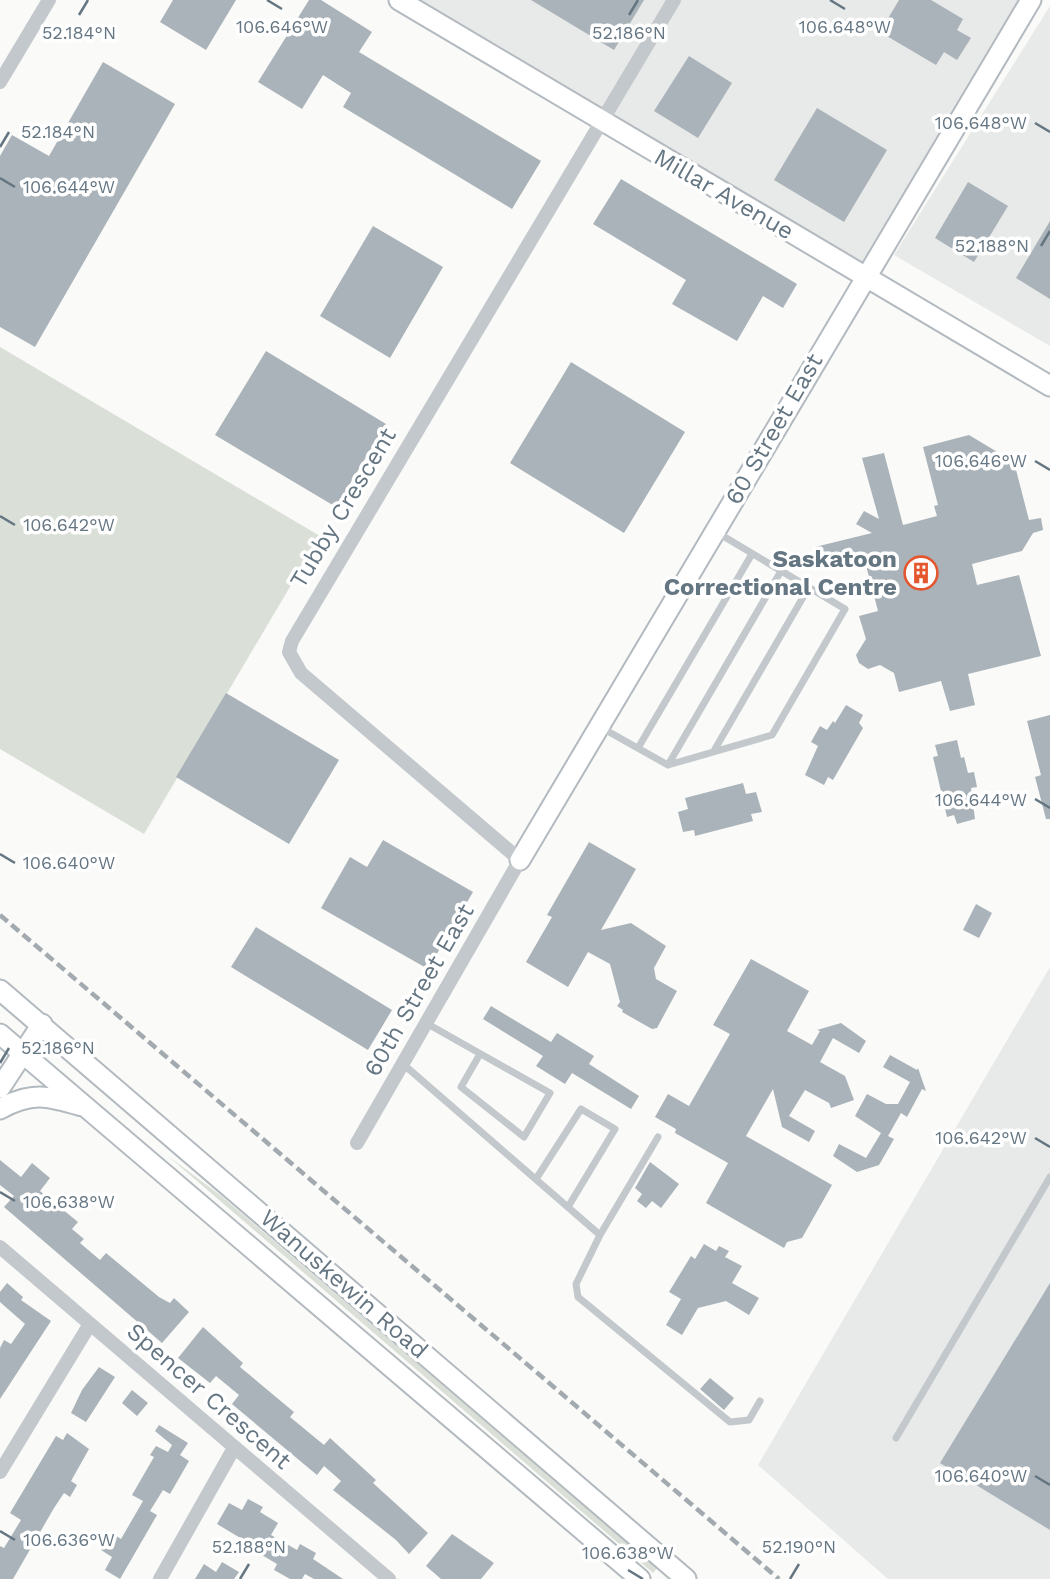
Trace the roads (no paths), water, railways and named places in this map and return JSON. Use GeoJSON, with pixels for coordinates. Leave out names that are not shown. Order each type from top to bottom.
{"type":"FeatureCollection","features":[{"type":"Feature","properties":{"kind":"street"},"geometry":{"type":"LineString","coordinates":[[0,82],[49,0]]}},
{"type":"Feature","properties":{"kind":"street","name":"Millar Avenue"},"geometry":{"type":"LineString","coordinates":[[398,0],[1050,386]]}},
{"type":"Feature","properties":{"kind":"street"},"geometry":{"type":"LineString","coordinates":[[601,122],[674,0]]}},
{"type":"Feature","properties":{"kind":"street","name":"60 Street East"},"geometry":{"type":"LineString","coordinates":[[520,860],[864,275],[1031,0]]}},
{"type":"Feature","properties":{"kind":"street","name":"Tubby Crescent"},"geometry":{"type":"LineString","coordinates":[[520,860],[301,673],[289,652],[297,629],[601,122]]}},
{"type":"Feature","properties":{"kind":"street","name":"60th Street East"},"geometry":{"type":"LineString","coordinates":[[357,1143],[520,860]]}},
{"type":"Feature","properties":{"kind":"street","name":"Wanuskewin Road"},"geometry":{"type":"LineString","coordinates":[[0,990],[686,1579]]}},
{"type":"Feature","properties":{"kind":"street"},"geometry":{"type":"LineString","coordinates":[[0,1088],[42,1024]]}},
{"type":"Feature","properties":{"kind":"street","name":"Wanuskewin Road"},"geometry":{"type":"LineString","coordinates":[[0,1034],[640,1579]]}},
{"type":"Feature","properties":{"kind":"street"},"geometry":{"type":"LineString","coordinates":[[0,1109],[21,1097],[33,1095],[86,1107]]}},
{"type":"Feature","properties":{"kind":"street","name":"Spencer Crescent"},"geometry":{"type":"LineString","coordinates":[[0,1247],[389,1579]]}},
{"type":"Feature","properties":{"kind":"street"},"geometry":{"type":"LineString","coordinates":[[0,1472],[90,1324]]}},
{"type":"Feature","properties":{"kind":"street"},"geometry":{"type":"LineString","coordinates":[[160,1579],[234,1448]]}},
{"type":"Feature","properties":{"kind":"lane"},"geometry":{"type":"LineString","coordinates":[[599,726],[668,765],[715,749],[772,735],[845,609],[714,531]]}},
{"type":"Feature","properties":{"kind":"lane"},"geometry":{"type":"LineString","coordinates":[[638,748],[752,554]]}},
{"type":"Feature","properties":{"kind":"lane"},"geometry":{"type":"LineString","coordinates":[[668,765],[781,571]]}},
{"type":"Feature","properties":{"kind":"lane"},"geometry":{"type":"LineString","coordinates":[[715,749],[809,587]]}},
{"type":"Feature","properties":{"kind":"lane"},"geometry":{"type":"LineString","coordinates":[[426,1023],[550,1093],[524,1137],[461,1087],[480,1054]]}},
{"type":"Feature","properties":{"kind":"lane"},"geometry":{"type":"LineString","coordinates":[[403,1064],[600,1234]]}},
{"type":"Feature","properties":{"kind":"lane"},"geometry":{"type":"LineString","coordinates":[[536,1179],[581,1109],[615,1129],[568,1207]]}},
{"type":"Feature","properties":{"kind":"lane"},"geometry":{"type":"LineString","coordinates":[[658,1137],[600,1234],[576,1284],[578,1297],[730,1422],[749,1420],[760,1401]]}},
{"type":"Feature","properties":{"kind":"lane"},"geometry":{"type":"LineString","coordinates":[[896,1438],[1050,1177]]}},
{"type":"Feature","properties":{"kind":"railway"},"geometry":{"type":"LineString","coordinates":[[0,915],[779,1579]]}},
{"type":"Feature","properties":{"kind":"place","name":"Saskatoon Correctional Centre"},"geometry":{"type":"Point","coordinates":[921,573]}}]}
